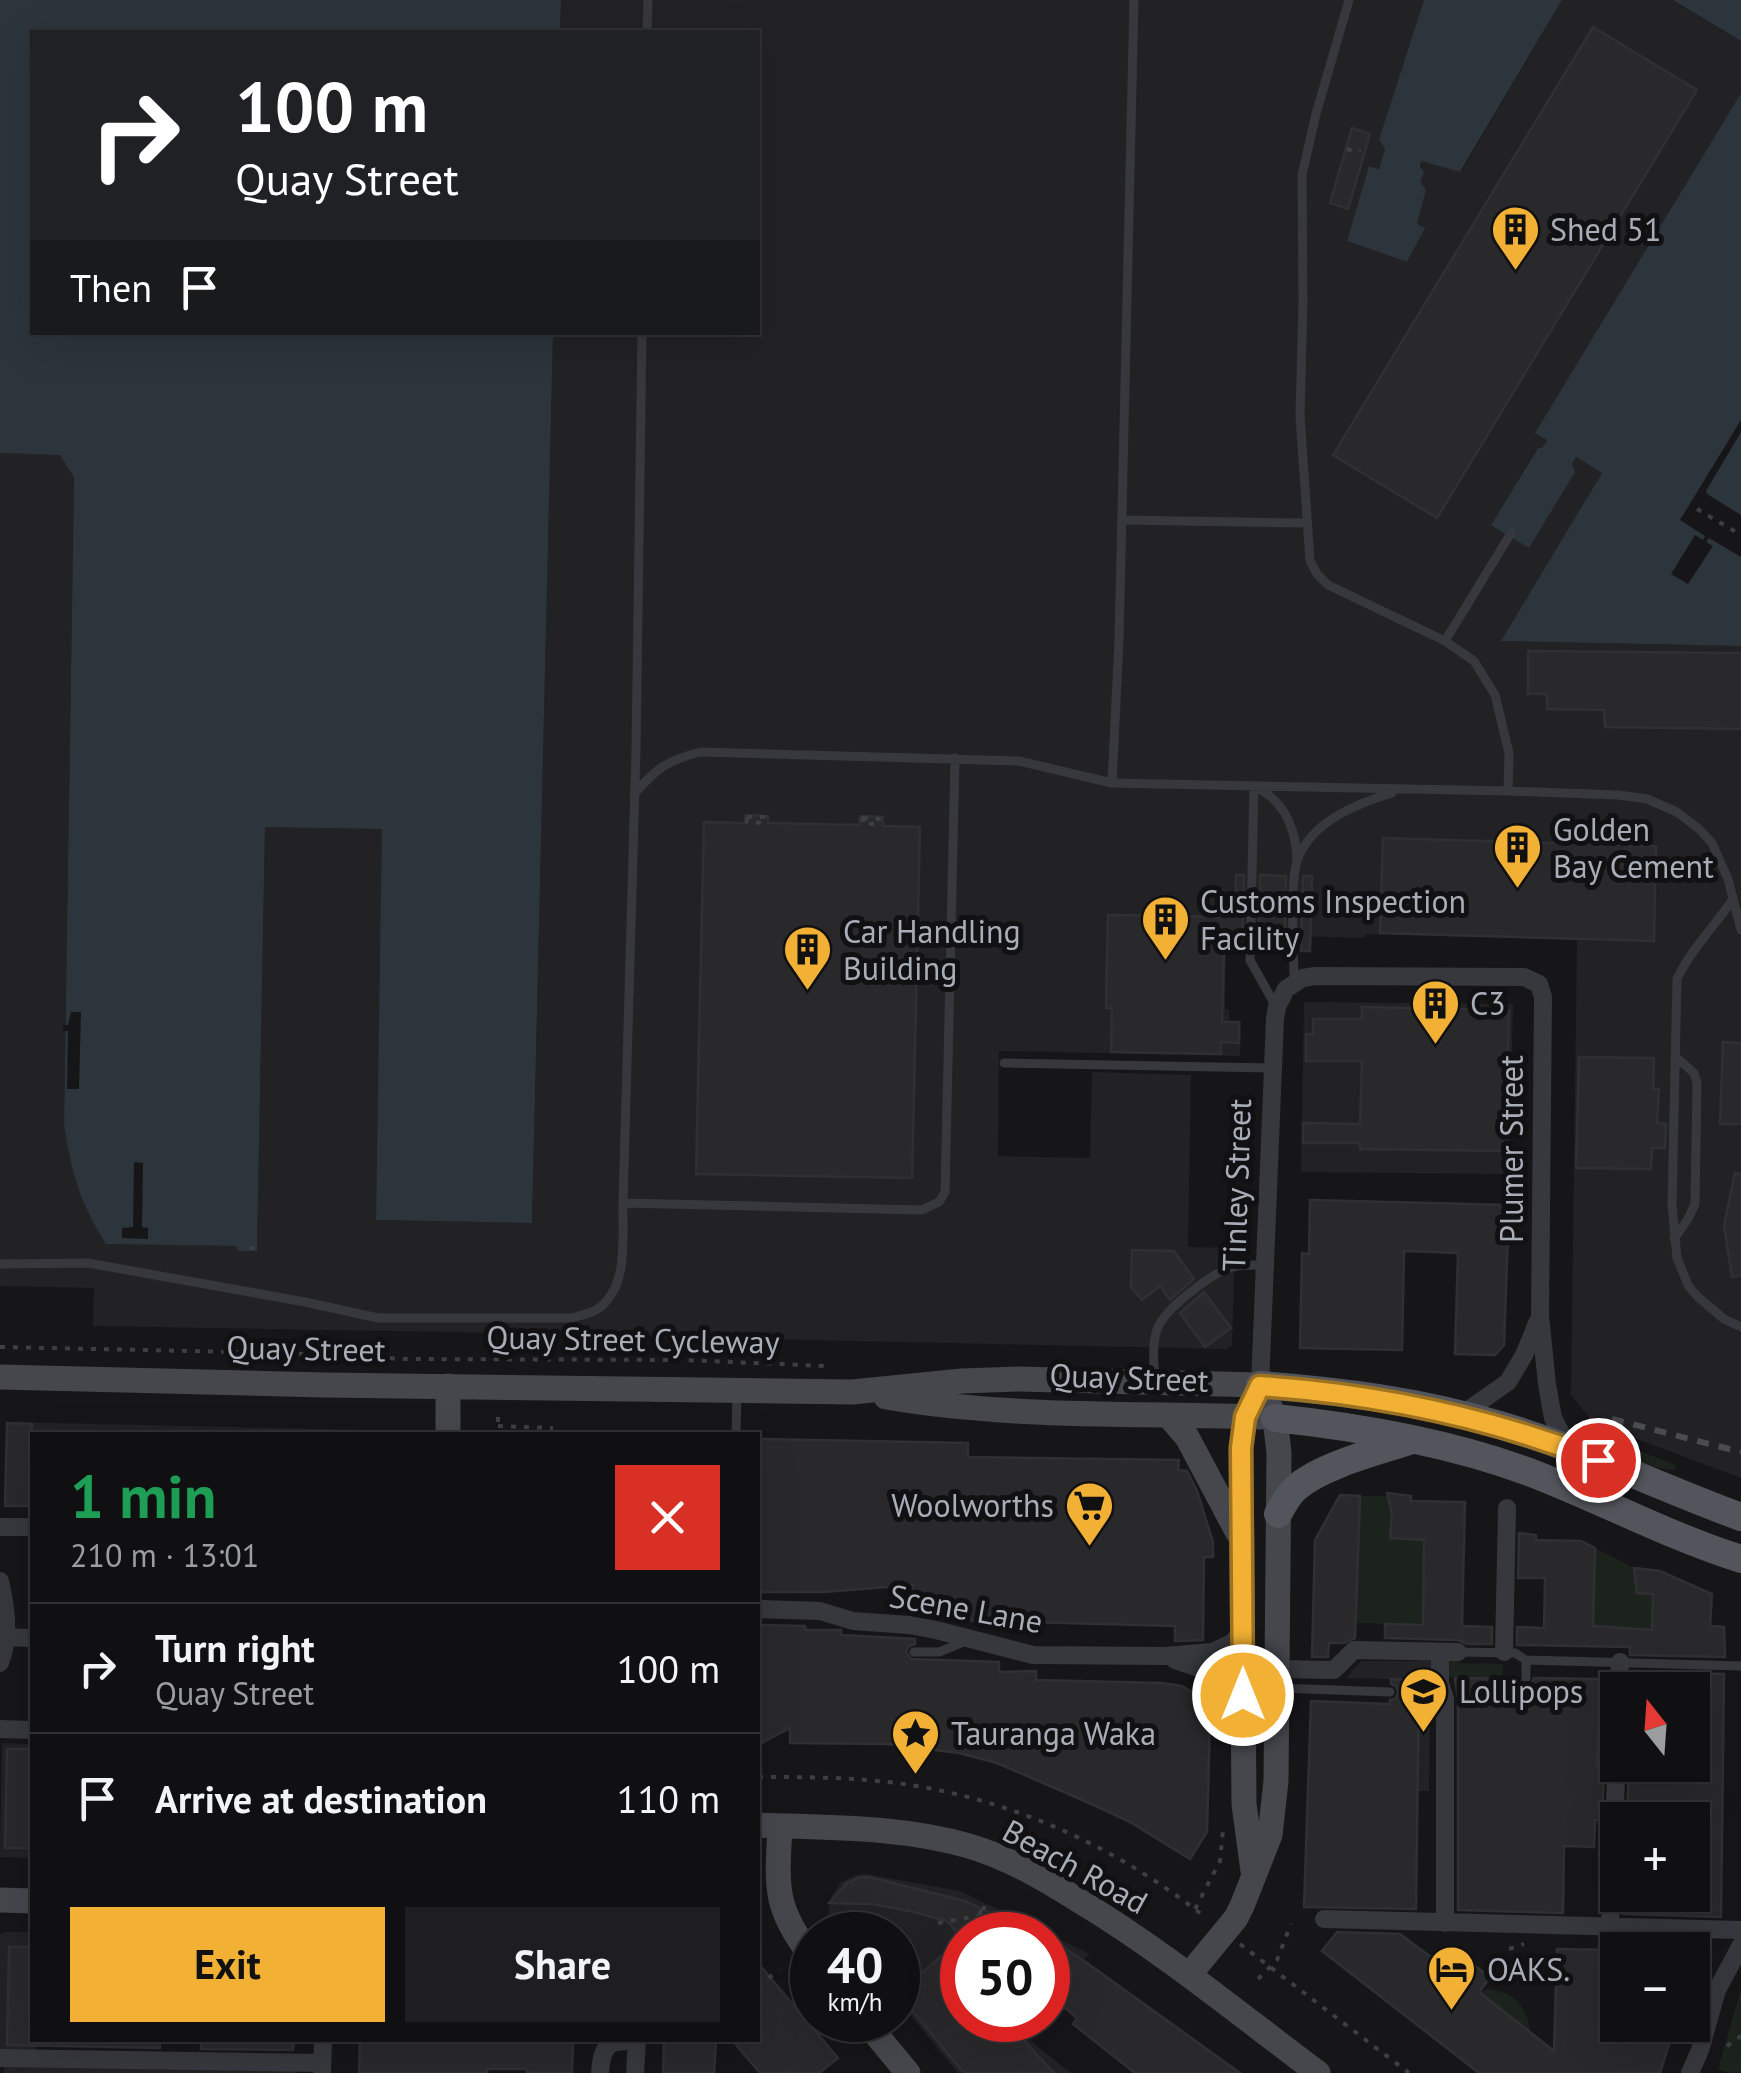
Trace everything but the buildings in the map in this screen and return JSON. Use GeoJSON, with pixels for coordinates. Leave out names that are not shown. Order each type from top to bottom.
{"type":"FeatureCollection","features":[{"type":"Feature","properties":{"kind":"main road","name":"Quay Street"},"geometry":{"type":"LineString","coordinates":[[0,1378],[852,1392],[1018,1379],[1331,1391],[1414,1404],[1496,1424],[1569,1448],[1741,1517]]}},
{"type":"Feature","properties":{"kind":"main road"},"geometry":{"type":"LineString","coordinates":[[448,1386],[448,1432]]}},
{"type":"Feature","properties":{"kind":"main road"},"geometry":{"type":"LineString","coordinates":[[1254,1876],[1244,1804],[1241,1448],[1245,1417],[1260,1386]]}},
{"type":"Feature","properties":{"kind":"main road"},"geometry":{"type":"LineString","coordinates":[[1189,1974],[1236,1918],[1274,1816],[1279,1453],[1275,1418],[1260,1386]]}},
{"type":"Feature","properties":{"kind":"main road","name":"Quay Street"},"geometry":{"type":"LineString","coordinates":[[852,1392],[939,1406],[1275,1418],[1414,1440],[1531,1473],[1737,1563]]}},
{"type":"Feature","properties":{"kind":"main road"},"geometry":{"type":"LineString","coordinates":[[1169,1416],[1186,1437],[1240,1537]]}},
{"type":"Feature","properties":{"kind":"main road"},"geometry":{"type":"LineString","coordinates":[[1278,1514],[1296,1488],[1307,1481],[1350,1461],[1414,1440]]}},
{"type":"Feature","properties":{"kind":"main road"},"geometry":{"type":"LineString","coordinates":[[769,1826],[780,1901],[790,1922]]}},
{"type":"Feature","properties":{"kind":"main road","name":"Beach Road"},"geometry":{"type":"LineString","coordinates":[[769,1826],[929,1836],[1005,1858],[1116,1922],[1318,2073]]}},
{"type":"Feature","properties":{"kind":"main road"},"geometry":{"type":"LineString","coordinates":[[0,1900],[30,1901]]}},
{"type":"Feature","properties":{"kind":"main road"},"geometry":{"type":"LineString","coordinates":[[882,2042],[908,2073]]}},
{"type":"Feature","properties":{"kind":"street","name":"Plumer Street"},"geometry":{"type":"LineString","coordinates":[[1290,986],[1315,976],[1524,977],[1539,984],[1544,1004],[1540,1316],[1546,1384],[1554,1418],[1569,1448]]}},
{"type":"Feature","properties":{"kind":"street","name":"Tinley Street"},"geometry":{"type":"LineString","coordinates":[[1260,1386],[1271,1068],[1276,1007],[1290,986]]}},
{"type":"Feature","properties":{"kind":"street","name":"Plumer Street"},"geometry":{"type":"LineString","coordinates":[[1461,1415],[1508,1382],[1540,1316]]}},
{"type":"Feature","properties":{"kind":"street"},"geometry":{"type":"LineString","coordinates":[[1504,1652],[1507,1508]]}},
{"type":"Feature","properties":{"kind":"street"},"geometry":{"type":"LineString","coordinates":[[0,1527],[30,1527]]}},
{"type":"Feature","properties":{"kind":"street"},"geometry":{"type":"LineString","coordinates":[[0,1581],[6,1609],[0,1662]]}},
{"type":"Feature","properties":{"kind":"street","name":"Scene Lane"},"geometry":{"type":"LineString","coordinates":[[760,1609],[820,1611],[853,1621],[909,1626],[1033,1656],[1214,1652],[1232,1643],[1243,1630]]}},
{"type":"Feature","properties":{"kind":"street"},"geometry":{"type":"LineString","coordinates":[[2,1638],[30,1638]]}},
{"type":"Feature","properties":{"kind":"street"},"geometry":{"type":"LineString","coordinates":[[1276,1679],[1334,1670],[1354,1650],[1449,1652],[1440,1682],[1445,1699],[1445,1923]]}},
{"type":"Feature","properties":{"kind":"street","name":"Scene Lane"},"geometry":{"type":"LineString","coordinates":[[1165,1656],[1216,1674],[1243,1695]]}},
{"type":"Feature","properties":{"kind":"street"},"geometry":{"type":"LineString","coordinates":[[1620,1662],[1620,1672]]}},
{"type":"Feature","properties":{"kind":"street"},"geometry":{"type":"LineString","coordinates":[[0,1729],[30,1730]]}},
{"type":"Feature","properties":{"kind":"street"},"geometry":{"type":"LineString","coordinates":[[1610,1926],[1616,1782]]}},
{"type":"Feature","properties":{"kind":"street"},"geometry":{"type":"LineString","coordinates":[[1324,1919],[1741,1930]]}},
{"type":"Feature","properties":{"kind":"street"},"geometry":{"type":"LineString","coordinates":[[1695,2072],[1717,1990],[1741,1945]]}},
{"type":"Feature","properties":{"kind":"street"},"geometry":{"type":"LineString","coordinates":[[0,2058],[322,2068],[323,2042]]}},
{"type":"Feature","properties":{"kind":"street"},"geometry":{"type":"LineString","coordinates":[[600,2073],[600,2060],[607,2046],[616,2042]]}},
{"type":"Feature","properties":{"kind":"street"},"geometry":{"type":"LineString","coordinates":[[635,2073],[637,2042]]}},
{"type":"Feature","properties":{"kind":"lane"},"geometry":{"type":"LineString","coordinates":[[647,30],[648,0]]}},
{"type":"Feature","properties":{"kind":"lane"},"geometry":{"type":"LineString","coordinates":[[1112,783],[1134,0]]}},
{"type":"Feature","properties":{"kind":"lane"},"geometry":{"type":"LineString","coordinates":[[1349,0],[1302,175],[1300,416],[1310,561],[1328,585],[1445,641],[1474,661],[1496,694],[1509,752],[1508,790]]}},
{"type":"Feature","properties":{"kind":"lane"},"geometry":{"type":"LineString","coordinates":[[0,1264],[88,1263],[378,1318],[572,1318],[594,1311],[614,1293],[620,1270],[623,1203],[642,335]]}},
{"type":"Feature","properties":{"kind":"lane"},"geometry":{"type":"LineString","coordinates":[[1122,520],[1306,523]]}},
{"type":"Feature","properties":{"kind":"lane"},"geometry":{"type":"LineString","coordinates":[[1445,641],[1511,533]]}},
{"type":"Feature","properties":{"kind":"lane"},"geometry":{"type":"LineString","coordinates":[[634,794],[670,760],[700,752],[1019,761],[1112,783],[1508,790],[1632,797],[1677,812],[1712,842],[1728,879],[1741,930]]}},
{"type":"Feature","properties":{"kind":"lane"},"geometry":{"type":"LineString","coordinates":[[623,1203],[922,1210],[939,1202],[945,1192],[956,758]]}},
{"type":"Feature","properties":{"kind":"lane"},"geometry":{"type":"LineString","coordinates":[[1254,786],[1282,807],[1296,842],[1290,986]]}},
{"type":"Feature","properties":{"kind":"lane"},"geometry":{"type":"LineString","coordinates":[[1254,786],[1250,960],[1276,1007]]}},
{"type":"Feature","properties":{"kind":"lane"},"geometry":{"type":"LineString","coordinates":[[1297,861],[1318,829],[1360,802],[1404,790]]}},
{"type":"Feature","properties":{"kind":"lane"},"geometry":{"type":"LineString","coordinates":[[1733,898],[1677,980],[1672,1204],[1677,1258],[1689,1286],[1712,1310],[1741,1327]]}},
{"type":"Feature","properties":{"kind":"lane"},"geometry":{"type":"LineString","coordinates":[[1674,1239],[1695,1204],[1697,1118],[1694,1073],[1677,1058]]}},
{"type":"Feature","properties":{"kind":"lane"},"geometry":{"type":"LineString","coordinates":[[1004,1063],[1271,1068]]}},
{"type":"Feature","properties":{"kind":"lane"},"geometry":{"type":"LineString","coordinates":[[1155,1383],[1155,1339],[1165,1316],[1226,1269],[1264,1265]]}},
{"type":"Feature","properties":{"kind":"lane"},"geometry":{"type":"LineString","coordinates":[[736,1432],[737,1390]]}},
{"type":"Feature","properties":{"kind":"lane"},"geometry":{"type":"LineString","coordinates":[[914,1652],[939,1652],[969,1640]]}},
{"type":"Feature","properties":{"kind":"lane"},"geometry":{"type":"LineString","coordinates":[[1449,1652],[1515,1653],[1526,1660],[1741,1666]]}},
{"type":"Feature","properties":{"kind":"lane"},"geometry":{"type":"LineString","coordinates":[[1526,1660],[1526,1678]]}},
{"type":"Feature","properties":{"kind":"lane"},"geometry":{"type":"LineString","coordinates":[[1276,1679],[1390,1692]]}},
{"type":"Feature","properties":{"kind":"path"},"geometry":{"type":"LineString","coordinates":[[1348,149],[1360,150]]}},
{"type":"Feature","properties":{"kind":"path"},"geometry":{"type":"LineString","coordinates":[[1697,509],[1741,535]]}},
{"type":"Feature","properties":{"kind":"path"},"geometry":{"type":"LineString","coordinates":[[249,1248],[257,1248]]}},
{"type":"Feature","properties":{"kind":"path","name":"Quay Street Cycleway"},"geometry":{"type":"LineString","coordinates":[[0,1346],[406,1359],[684,1360],[841,1366]]}},
{"type":"Feature","properties":{"kind":"path"},"geometry":{"type":"LineString","coordinates":[[498,1415],[498,1432]]}},
{"type":"Feature","properties":{"kind":"path"},"geometry":{"type":"LineString","coordinates":[[498,1426],[553,1428]]}},
{"type":"Feature","properties":{"kind":"path"},"geometry":{"type":"LineString","coordinates":[[760,1777],[868,1780],[974,1798],[1098,1846],[1196,1909],[1220,1860],[1224,1819]]}},
{"type":"Feature","properties":{"kind":"path"},"geometry":{"type":"LineString","coordinates":[[938,1923],[984,1915],[988,1899]]}},
{"type":"Feature","properties":{"kind":"path"},"geometry":{"type":"LineString","coordinates":[[1258,1979],[1278,1960],[1291,1924]]}},
{"type":"Feature","properties":{"kind":"path"},"geometry":{"type":"LineString","coordinates":[[1510,1950],[1528,1943]]}},
{"type":"Feature","properties":{"kind":"path"},"geometry":{"type":"LineString","coordinates":[[1257,1957],[1409,2073]]}},
{"type":"Feature","properties":{"kind":"path"},"geometry":{"type":"LineString","coordinates":[[760,1984],[779,1970]]}},
{"type":"Feature","properties":{"kind":"path"},"geometry":{"type":"LineString","coordinates":[[1727,2046],[1741,2036]]}},
{"type":"Feature","properties":{"kind":"shaded area"},"geometry":{"type":"Polygon","coordinates":[[[0,0],[561,0],[560,30],[30,30],[30,335],[553,335],[532,1223],[376,1220],[382,829],[265,827],[257,1251],[238,1251],[236,1246],[106,1244],[83,1200],[64,1124],[74,477],[60,455],[0,453],[0,0]]]}},
{"type":"Feature","properties":{"kind":"shaded area"},"geometry":{"type":"Polygon","coordinates":[[[561,0],[1424,0],[1379,139],[1385,149],[1379,169],[1370,166],[1347,241],[1407,262],[1424,228],[1416,225],[1426,190],[1420,181],[1422,160],[1461,172],[1562,0],[1673,0],[1741,41],[1741,93],[1536,432],[1547,439],[1491,525],[1576,457],[1602,473],[1503,641],[1741,646],[1741,1478],[1594,1423],[1571,1395],[1577,940],[1226,934],[1225,1009],[1229,1010],[1229,1020],[1241,1021],[1240,1056],[999,1051],[998,1156],[1090,1158],[1092,1072],[1191,1075],[1188,1247],[1235,1248],[1232,1345],[1227,1349],[93,1326],[94,1288],[0,1286],[0,453],[60,454],[74,477],[64,1124],[132,1244],[237,1246],[257,1251],[265,826],[383,829],[376,1220],[532,1223],[553,335],[760,335],[760,30],[560,30],[561,0]]]}},
{"type":"Feature","properties":{"kind":"shaded area"},"geometry":{"type":"Polygon","coordinates":[[[1424,0],[1562,0],[1460,172],[1422,161],[1424,173],[1420,181],[1426,190],[1417,224],[1425,228],[1407,262],[1347,241],[1369,166],[1379,169],[1385,149],[1379,139],[1424,0]]]}},
{"type":"Feature","properties":{"kind":"shaded area"},"geometry":{"type":"Polygon","coordinates":[[[1673,0],[1741,0],[1741,41],[1673,0]]]}},
{"type":"Feature","properties":{"kind":"shaded area"},"geometry":{"type":"Polygon","coordinates":[[[1741,93],[1741,646],[1501,641],[1602,473],[1576,457],[1572,464],[1575,472],[1529,548],[1491,525],[1538,448],[1547,440],[1535,433],[1741,93]]]}},
{"type":"Feature","properties":{"kind":"shaded area"},"geometry":{"type":"Polygon","coordinates":[[[1304,1002],[1513,1004],[1509,1174],[1301,1172],[1304,1002]]]}},
{"type":"Feature","properties":{"kind":"shaded area"},"geometry":{"type":"Polygon","coordinates":[[[9,1422],[413,1431],[30,1432],[30,1507],[6,1507],[9,1422]]]}},
{"type":"Feature","properties":{"kind":"shaded area"},"geometry":{"type":"Polygon","coordinates":[[[1590,1432],[1676,1465],[1675,1470],[1630,1458],[1590,1432]]]}},
{"type":"Feature","properties":{"kind":"shaded area"},"geometry":{"type":"Polygon","coordinates":[[[1360,1496],[1388,1496],[1391,1538],[1424,1540],[1423,1625],[1355,1623],[1360,1496]]]}},
{"type":"Feature","properties":{"kind":"shaded area"},"geometry":{"type":"Polygon","coordinates":[[[1595,1548],[1634,1568],[1637,1593],[1653,1594],[1652,1630],[1593,1626],[1595,1548]]]}},
{"type":"Feature","properties":{"kind":"shaded area"},"geometry":{"type":"Polygon","coordinates":[[[1447,1659],[1503,1664],[1503,1679],[1447,1677],[1447,1659]]]}},
{"type":"Feature","properties":{"kind":"shaded area","name":"Lollipops"},"geometry":{"type":"Polygon","coordinates":[[[1361,1661],[1431,1661],[1429,1791],[1418,1791],[1419,1680],[1346,1678],[1361,1661]]]}},
{"type":"Feature","properties":{"kind":"shaded area"},"geometry":{"type":"Polygon","coordinates":[[[2,1743],[30,1744],[30,1858],[0,1857],[2,1743]]]}},
{"type":"Feature","properties":{"kind":"shaded area"},"geometry":{"type":"Polygon","coordinates":[[[856,1875],[960,1891],[1003,1912],[940,1912],[940,2042],[1032,2042],[1071,2073],[958,2073],[920,2027],[920,1912],[828,1912],[831,1897],[840,1883],[856,1875]]]}},
{"type":"Feature","properties":{"kind":"shaded area"},"geometry":{"type":"Polygon","coordinates":[[[30,1932],[30,2042],[36,2042],[36,2052],[0,2051],[0,1934],[30,1932]]]}},
{"type":"Feature","properties":{"kind":"shaded area"},"geometry":{"type":"Polygon","coordinates":[[[1070,1944],[1090,1954],[1070,1972],[1070,1944]]]}},
{"type":"Feature","properties":{"kind":"shaded area"},"geometry":{"type":"Polygon","coordinates":[[[1489,1989],[1518,2002],[1530,2032],[1479,1992],[1489,1989]]]}},
{"type":"Feature","properties":{"kind":"shaded area"},"geometry":{"type":"Polygon","coordinates":[[[1741,1989],[1741,2072],[1730,2073],[1718,2069],[1741,1989]]]}},
{"type":"Feature","properties":{"kind":"shaded area"},"geometry":{"type":"Polygon","coordinates":[[[4,2067],[295,2069],[295,2073],[4,2073],[4,2067]]]}},
{"type":"Feature","properties":{"kind":"pier"},"geometry":{"type":"Polygon","coordinates":[[[1741,420],[1741,432],[1706,491],[1741,515],[1741,557],[1709,538],[1706,542],[1713,546],[1688,584],[1671,574],[1695,535],[1703,540],[1705,536],[1680,520],[1741,420]]]}},
{"type":"Feature","properties":{"kind":"pier"},"geometry":{"type":"Polygon","coordinates":[[[71,1012],[81,1012],[79,1089],[67,1089],[68,1031],[63,1031],[63,1025],[68,1025],[71,1012]]]}},
{"type":"Feature","properties":{"kind":"pier"},"geometry":{"type":"Polygon","coordinates":[[[134,1162],[143,1163],[142,1227],[148,1228],[148,1239],[122,1238],[122,1228],[133,1227],[134,1162]]]}},
{"type":"Feature","properties":{"kind":"railway"},"geometry":{"type":"LineString","coordinates":[[1612,1419],[1741,1452]]}},
{"type":"Feature","properties":{"kind":"place","name":"Shed 51"},"geometry":{"type":"Point","coordinates":[1515,272]}},
{"type":"Feature","properties":{"kind":"place","name":"Golden Bay Cement"},"geometry":{"type":"Point","coordinates":[1518,890]}},
{"type":"Feature","properties":{"kind":"place","name":"Customs Inspection Facility"},"geometry":{"type":"Point","coordinates":[1165,962]}},
{"type":"Feature","properties":{"kind":"place","name":"Car Handling Building"},"geometry":{"type":"Point","coordinates":[808,992]}},
{"type":"Feature","properties":{"kind":"place","name":"C3"},"geometry":{"type":"Point","coordinates":[1435,1046]}},
{"type":"Feature","properties":{"kind":"place","name":"Woolworths"},"geometry":{"type":"Point","coordinates":[1089,1548]}},
{"type":"Feature","properties":{"kind":"place","name":"Lollipops"},"geometry":{"type":"Point","coordinates":[1424,1734]}},
{"type":"Feature","properties":{"kind":"place","name":"Tauranga Waka"},"geometry":{"type":"Point","coordinates":[916,1776]}},
{"type":"Feature","properties":{"kind":"place","name":"OAKS."},"geometry":{"type":"Point","coordinates":[1452,2012]}},
{"type":"Feature","properties":{"kind":"route"},"geometry":{"type":"LineString","coordinates":[[1243,1695],[1241,1448],[1245,1417],[1260,1386],[1331,1391],[1414,1404],[1496,1424],[1598,1460]]}}]}
